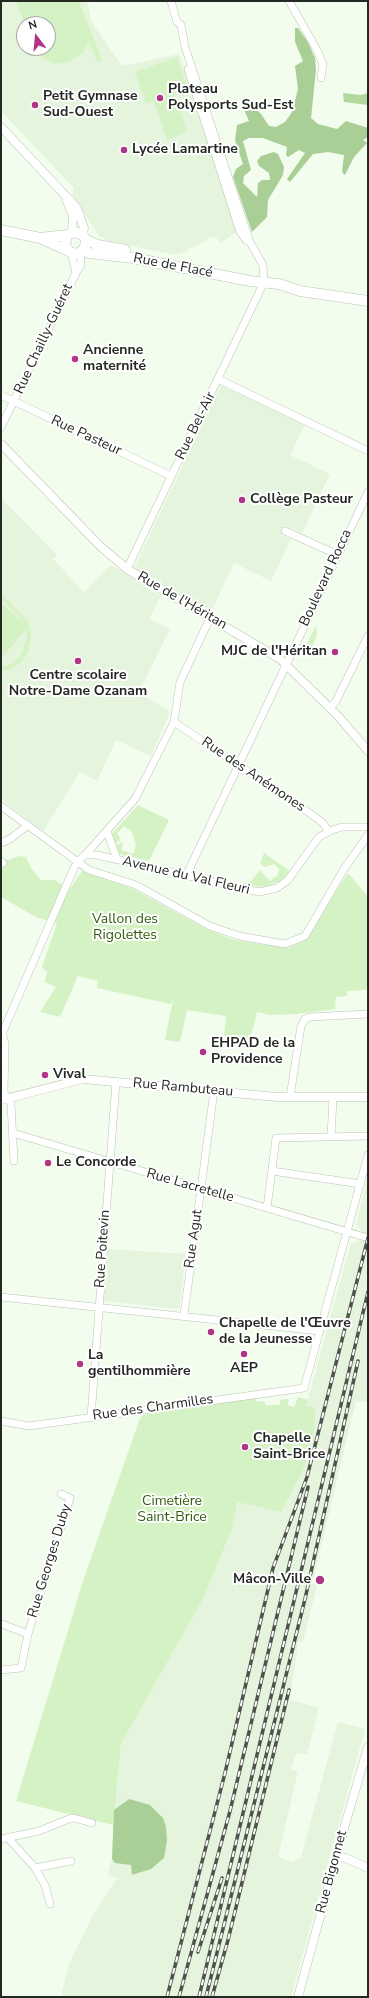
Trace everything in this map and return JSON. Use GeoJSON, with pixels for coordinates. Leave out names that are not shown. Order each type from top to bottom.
{"type":"FeatureCollection","features":[{"type":"Feature","properties":{"kind":"main road","name":"Rue de Flacé"},"geometry":{"type":"LineString","coordinates":[[1,230],[40,238],[76,251],[133,258],[250,281],[279,284],[300,291],[368,301]]}},
{"type":"Feature","properties":{"kind":"main road","name":"Rue de Flacé"},"geometry":{"type":"LineString","coordinates":[[40,238],[78,232],[98,245],[251,276],[264,282]]}},
{"type":"Feature","properties":{"kind":"main road"},"geometry":{"type":"LineString","coordinates":[[70,234],[64,244],[76,251],[84,237]]}},
{"type":"Feature","properties":{"kind":"street"},"geometry":{"type":"LineString","coordinates":[[170,1],[177,22],[181,25],[185,47],[183,54],[240,232],[246,240],[250,242],[263,265],[264,282]]}},
{"type":"Feature","properties":{"kind":"street"},"geometry":{"type":"LineString","coordinates":[[289,1],[317,50],[323,64],[321,78]]}},
{"type":"Feature","properties":{"kind":"street"},"geometry":{"type":"LineString","coordinates":[[1,127],[77,208],[84,228],[84,237]]}},
{"type":"Feature","properties":{"kind":"street"},"geometry":{"type":"LineString","coordinates":[[64,195],[73,216],[70,234]]}},
{"type":"Feature","properties":{"kind":"street","name":"Rue Chailly-Guéret"},"geometry":{"type":"LineString","coordinates":[[1,427],[76,273],[76,251]]}},
{"type":"Feature","properties":{"kind":"street","name":"Rue Bel-Air"},"geometry":{"type":"LineString","coordinates":[[127,569],[264,282]]}},
{"type":"Feature","properties":{"kind":"street"},"geometry":{"type":"LineString","coordinates":[[218,380],[368,451]]}},
{"type":"Feature","properties":{"kind":"street","name":"Rue Pasteur"},"geometry":{"type":"LineString","coordinates":[[1,396],[171,476]]}},
{"type":"Feature","properties":{"kind":"street","name":"Rue de l'Héritan"},"geometry":{"type":"LineString","coordinates":[[1,444],[100,546],[127,569],[286,664],[330,708],[368,751]]}},
{"type":"Feature","properties":{"kind":"street","name":"Boulevard Rocca"},"geometry":{"type":"LineString","coordinates":[[186,876],[368,492]]}},
{"type":"Feature","properties":{"kind":"street"},"geometry":{"type":"LineString","coordinates":[[285,531],[338,555]]}},
{"type":"Feature","properties":{"kind":"street"},"geometry":{"type":"LineString","coordinates":[[14,1161],[11,1104],[4,1099],[5,1044],[1,1034],[77,862],[135,799],[174,722],[180,682],[210,618]]}},
{"type":"Feature","properties":{"kind":"street"},"geometry":{"type":"LineString","coordinates":[[330,708],[336,701],[368,636]]}},
{"type":"Feature","properties":{"kind":"street","name":"Rue des Anémones"},"geometry":{"type":"LineString","coordinates":[[174,722],[323,823],[328,832]]}},
{"type":"Feature","properties":{"kind":"street"},"geometry":{"type":"LineString","coordinates":[[1,806],[91,871],[136,885],[210,926],[239,936],[285,944],[305,936],[344,869],[368,835]]}},
{"type":"Feature","properties":{"kind":"street"},"geometry":{"type":"LineString","coordinates":[[1,843],[10,839],[28,825]]}},
{"type":"Feature","properties":{"kind":"street","name":"Avenue du Val Fleuri"},"geometry":{"type":"LineString","coordinates":[[85,855],[97,855],[117,859],[251,892],[267,891],[277,888],[288,880],[319,837],[328,832],[342,828],[368,827]]}},
{"type":"Feature","properties":{"kind":"street"},"geometry":{"type":"LineString","coordinates":[[107,831],[117,859]]}},
{"type":"Feature","properties":{"kind":"street"},"geometry":{"type":"LineString","coordinates":[[290,1097],[301,1026],[304,1019],[314,1016],[368,1014]]}},
{"type":"Feature","properties":{"kind":"street","name":"Rue Rambuteau"},"geometry":{"type":"LineString","coordinates":[[4,1099],[83,1079],[214,1092],[290,1097],[368,1097]]}},
{"type":"Feature","properties":{"kind":"street","name":"Rue Poitevin"},"geometry":{"type":"LineString","coordinates":[[91,1417],[116,1082]]}},
{"type":"Feature","properties":{"kind":"street","name":"Rue Agut"},"geometry":{"type":"LineString","coordinates":[[184,1315],[214,1092]]}},
{"type":"Feature","properties":{"kind":"street"},"geometry":{"type":"LineString","coordinates":[[331,1137],[333,1098]]}},
{"type":"Feature","properties":{"kind":"street","name":"Rue Lacretelle"},"geometry":{"type":"LineString","coordinates":[[13,1133],[368,1238]]}},
{"type":"Feature","properties":{"kind":"street"},"geometry":{"type":"LineString","coordinates":[[268,1208],[276,1138],[368,1136]]}},
{"type":"Feature","properties":{"kind":"street"},"geometry":{"type":"LineString","coordinates":[[1,1297],[184,1315],[320,1331],[368,1155]]}},
{"type":"Feature","properties":{"kind":"street"},"geometry":{"type":"LineString","coordinates":[[272,1172],[361,1184]]}},
{"type":"Feature","properties":{"kind":"street","name":"Rue des Charmilles"},"geometry":{"type":"LineString","coordinates":[[1,1421],[29,1426],[304,1388],[320,1331]]}},
{"type":"Feature","properties":{"kind":"street","name":"Rue Georges Duby"},"geometry":{"type":"LineString","coordinates":[[1,1670],[21,1668],[28,1634],[70,1498],[61,1494]]}},
{"type":"Feature","properties":{"kind":"street","name":"Rue Georges Duby"},"geometry":{"type":"LineString","coordinates":[[2,1624],[28,1634]]}},
{"type":"Feature","properties":{"kind":"street","name":"Rue Bigonnet"},"geometry":{"type":"LineString","coordinates":[[298,1997],[345,1824],[366,1759],[368,1747]]}},
{"type":"Feature","properties":{"kind":"street"},"geometry":{"type":"LineString","coordinates":[[5,1839],[39,1831],[69,1818],[92,1823]]}},
{"type":"Feature","properties":{"kind":"street"},"geometry":{"type":"LineString","coordinates":[[345,1824],[343,1842],[346,1858]]}},
{"type":"Feature","properties":{"kind":"street"},"geometry":{"type":"LineString","coordinates":[[5,1839],[35,1868],[45,1885],[50,1904]]}},
{"type":"Feature","properties":{"kind":"street"},"geometry":{"type":"LineString","coordinates":[[336,1857],[346,1858],[368,1868]]}},
{"type":"Feature","properties":{"kind":"street"},"geometry":{"type":"LineString","coordinates":[[35,1868],[71,1861]]}},
{"type":"Feature","properties":{"kind":"shaded area","name":"Lycée Lamartine"},"geometry":{"type":"Polygon","coordinates":[[[1,1],[87,1],[92,23],[122,66],[179,54],[238,231],[220,243],[217,238],[211,237],[194,248],[191,247],[186,252],[175,255],[109,241],[99,236],[72,194],[74,188],[1,111],[1,1]]]}},
{"type":"Feature","properties":{"kind":"shaded area"},"geometry":{"type":"Polygon","coordinates":[[[295,28],[298,28],[308,42],[315,58],[316,70],[311,118],[318,124],[337,129],[346,121],[368,128],[368,137],[363,140],[367,143],[354,157],[345,175],[342,172],[344,155],[328,152],[313,154],[290,182],[287,179],[305,153],[299,150],[288,157],[286,155],[287,147],[263,138],[249,138],[243,141],[251,170],[244,176],[243,183],[257,197],[258,183],[262,180],[270,180],[269,173],[259,166],[257,161],[261,156],[274,152],[278,154],[284,167],[283,175],[268,200],[267,217],[252,232],[233,177],[236,169],[243,164],[235,140],[237,125],[249,121],[242,105],[250,103],[261,114],[269,126],[276,127],[285,122],[292,112],[298,89],[295,66],[303,61],[295,42],[295,28]]]}},
{"type":"Feature","properties":{"kind":"shaded area"},"geometry":{"type":"Polygon","coordinates":[[[343,93],[361,95],[368,93],[368,105],[344,102],[343,93]]]}},
{"type":"Feature","properties":{"kind":"shaded area","name":"Collège Pasteur"},"geometry":{"type":"Polygon","coordinates":[[[221,385],[305,424],[290,455],[330,474],[302,533],[286,526],[281,535],[291,539],[271,581],[234,563],[211,612],[134,568],[221,385]]]}},
{"type":"Feature","properties":{"kind":"shaded area","name":"Centre scolaire Notre-Dame Ozanam"},"geometry":{"type":"Polygon","coordinates":[[[1,498],[57,555],[53,559],[84,592],[111,565],[161,596],[149,619],[170,629],[139,692],[170,712],[151,756],[116,740],[97,781],[80,772],[43,831],[1,799],[1,498]]]}},
{"type":"Feature","properties":{"kind":"shaded area"},"geometry":{"type":"Polygon","coordinates":[[[368,1177],[368,1402],[356,1401],[312,1584],[317,1585],[303,1642],[299,1641],[298,1643],[290,1700],[319,1708],[307,1754],[296,1753],[291,1770],[298,1771],[278,1857],[293,1862],[301,1857],[338,1722],[365,1729],[291,1997],[61,1997],[69,1964],[93,1915],[117,1878],[108,1875],[112,1859],[113,1825],[121,1744],[203,1599],[232,1529],[237,1502],[315,1426],[315,1407],[306,1406],[350,1246],[352,1243],[359,1241],[361,1230],[356,1224],[368,1177]]]}},
{"type":"Feature","properties":{"kind":"shaded area"},"geometry":{"type":"Polygon","coordinates":[[[108,1249],[186,1254],[179,1309],[104,1301],[108,1249]]]}},
{"type":"Feature","properties":{"kind":"shaded area"},"geometry":{"type":"Polygon","coordinates":[[[129,1799],[150,1805],[163,1818],[166,1827],[167,1840],[164,1858],[151,1869],[132,1875],[131,1865],[115,1863],[112,1859],[114,1810],[129,1799]]]}},
{"type":"Feature","properties":{"kind":"green space"},"geometry":{"type":"Polygon","coordinates":[[[15,1],[79,1],[102,60],[97,62],[89,41],[83,53],[68,62],[55,64],[42,58],[40,56],[56,56],[56,16],[22,16],[15,1]]]}},
{"type":"Feature","properties":{"kind":"green space","name":"Plateau Polysports Sud-Est"},"geometry":{"type":"Polygon","coordinates":[[[177,57],[188,89],[174,94],[187,132],[167,140],[154,102],[146,104],[135,72],[177,57]]]}},
{"type":"Feature","properties":{"kind":"green space"},"geometry":{"type":"Polygon","coordinates":[[[1,593],[28,621],[31,635],[28,652],[21,662],[11,669],[1,671],[1,667],[13,663],[22,654],[27,636],[26,630],[1,658],[1,603],[24,623],[1,599],[1,593]]]}},
{"type":"Feature","properties":{"kind":"green space"},"geometry":{"type":"Polygon","coordinates":[[[316,625],[317,635],[308,656],[302,654],[316,625]]]}},
{"type":"Feature","properties":{"kind":"green space"},"geometry":{"type":"Polygon","coordinates":[[[138,805],[169,820],[149,861],[118,854],[115,845],[122,843],[121,841],[123,843],[122,850],[133,854],[136,845],[132,832],[124,826],[117,833],[121,840],[114,844],[112,834],[138,805]]]}},
{"type":"Feature","properties":{"kind":"green space"},"geometry":{"type":"Polygon","coordinates":[[[264,853],[290,871],[280,881],[264,887],[242,884],[251,881],[260,870],[270,881],[278,875],[279,869],[274,864],[265,867],[260,864],[264,853]]]}},
{"type":"Feature","properties":{"kind":"green space","name":"Vallon des Rigolettes"},"geometry":{"type":"Polygon","coordinates":[[[19,856],[26,857],[31,868],[41,880],[54,880],[70,889],[82,871],[86,872],[133,889],[206,929],[234,940],[288,948],[304,941],[348,873],[368,897],[368,980],[366,990],[347,991],[347,996],[336,997],[335,1009],[297,1014],[269,1015],[257,1012],[249,1044],[224,1036],[226,1016],[187,1010],[180,1042],[165,1040],[174,995],[171,1004],[97,988],[98,981],[78,976],[60,1017],[40,1012],[56,987],[45,982],[47,972],[42,967],[57,923],[36,917],[1,897],[1,858],[8,860],[19,856]]]}},
{"type":"Feature","properties":{"kind":"green space","name":"Cimetière Saint-Brice"},"geometry":{"type":"Polygon","coordinates":[[[298,1397],[308,1400],[306,1406],[315,1407],[315,1426],[305,1466],[281,1512],[237,1502],[232,1529],[203,1599],[121,1744],[113,1825],[16,1801],[83,1581],[140,1418],[143,1415],[255,1398],[256,1401],[265,1402],[265,1405],[280,1405],[280,1400],[287,1399],[289,1400],[287,1405],[294,1407],[298,1397]]]}},
{"type":"Feature","properties":{"kind":"railway"},"geometry":{"type":"LineString","coordinates":[[167,1997],[225,1773],[273,1568],[307,1477],[368,1238]]}},
{"type":"Feature","properties":{"kind":"railway"},"geometry":{"type":"LineString","coordinates":[[199,1997],[368,1292]]}},
{"type":"Feature","properties":{"kind":"railway"},"geometry":{"type":"LineString","coordinates":[[206,1997],[305,1599],[358,1361]]}},
{"type":"Feature","properties":{"kind":"railway"},"geometry":{"type":"LineString","coordinates":[[179,1997],[230,1811],[308,1487]]}},
{"type":"Feature","properties":{"kind":"railway"},"geometry":{"type":"LineString","coordinates":[[212,1997],[228,1940],[289,1690]]}},
{"type":"Feature","properties":{"kind":"railway"},"geometry":{"type":"LineString","coordinates":[[198,1952],[222,1878]]}},
{"type":"Feature","properties":{"kind":"place","name":"Plateau Polysports Sud-Est"},"geometry":{"type":"Point","coordinates":[160,98]}},
{"type":"Feature","properties":{"kind":"place","name":"Petit Gymnase Sud-Ouest"},"geometry":{"type":"Point","coordinates":[35,105]}},
{"type":"Feature","properties":{"kind":"place","name":"Lycée Lamartine"},"geometry":{"type":"Point","coordinates":[124,150]}},
{"type":"Feature","properties":{"kind":"place","name":"Ancienne maternité"},"geometry":{"type":"Point","coordinates":[75,359]}},
{"type":"Feature","properties":{"kind":"place","name":"Collège Pasteur"},"geometry":{"type":"Point","coordinates":[242,500]}},
{"type":"Feature","properties":{"kind":"place","name":"MJC de l'Héritan"},"geometry":{"type":"Point","coordinates":[335,652]}},
{"type":"Feature","properties":{"kind":"place","name":"Centre scolaire Notre-Dame Ozanam"},"geometry":{"type":"Point","coordinates":[78,661]}},
{"type":"Feature","properties":{"kind":"place","name":"EHPAD de la Providence"},"geometry":{"type":"Point","coordinates":[203,1052]}},
{"type":"Feature","properties":{"kind":"place","name":"Vival"},"geometry":{"type":"Point","coordinates":[45,1075]}},
{"type":"Feature","properties":{"kind":"place","name":"Le Concorde"},"geometry":{"type":"Point","coordinates":[48,1163]}},
{"type":"Feature","properties":{"kind":"place","name":"Chapelle de l'Œuvre de la Jeunesse"},"geometry":{"type":"Point","coordinates":[211,1332]}},
{"type":"Feature","properties":{"kind":"place","name":"AEP"},"geometry":{"type":"Point","coordinates":[244,1354]}},
{"type":"Feature","properties":{"kind":"place","name":"La gentilhommière"},"geometry":{"type":"Point","coordinates":[80,1364]}},
{"type":"Feature","properties":{"kind":"place","name":"Chapelle Saint-Brice"},"geometry":{"type":"Point","coordinates":[245,1447]}},
{"type":"Feature","properties":{"kind":"place","name":"Mâcon-Ville"},"geometry":{"type":"Point","coordinates":[320,1580]}}]}
